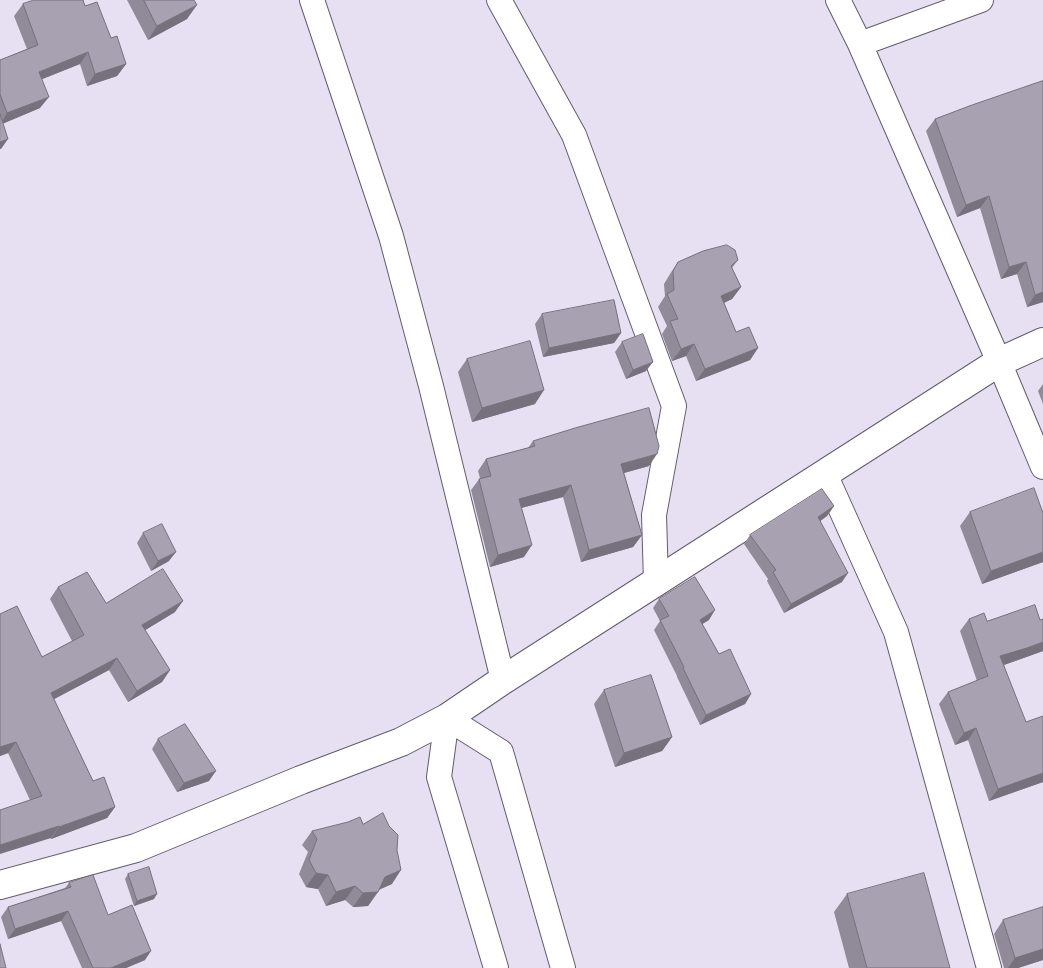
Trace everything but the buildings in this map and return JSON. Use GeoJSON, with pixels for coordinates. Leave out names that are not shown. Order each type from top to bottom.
{"type":"FeatureCollection","features":[{"type":"Feature","properties":{"kind":"street"},"geometry":{"type":"LineString","coordinates":[[312,0],[391,236],[431,386],[503,680]]}},
{"type":"Feature","properties":{"kind":"street"},"geometry":{"type":"LineString","coordinates":[[499,0],[574,134],[674,406],[654,515],[656,582]]}},
{"type":"Feature","properties":{"kind":"street"},"geometry":{"type":"LineString","coordinates":[[838,0],[860,44],[1043,467]]}},
{"type":"Feature","properties":{"kind":"street"},"geometry":{"type":"LineString","coordinates":[[860,44],[981,0]]}},
{"type":"Feature","properties":{"kind":"street"},"geometry":{"type":"LineString","coordinates":[[0,885],[136,848],[301,780],[401,742],[447,718],[503,680],[999,362],[1043,342]]}},
{"type":"Feature","properties":{"kind":"street"},"geometry":{"type":"LineString","coordinates":[[825,474],[896,632],[989,968]]}},
{"type":"Feature","properties":{"kind":"street"},"geometry":{"type":"LineString","coordinates":[[447,718],[439,777],[496,968]]}},
{"type":"Feature","properties":{"kind":"street"},"geometry":{"type":"LineString","coordinates":[[447,718],[501,752],[563,968]]}}]}
